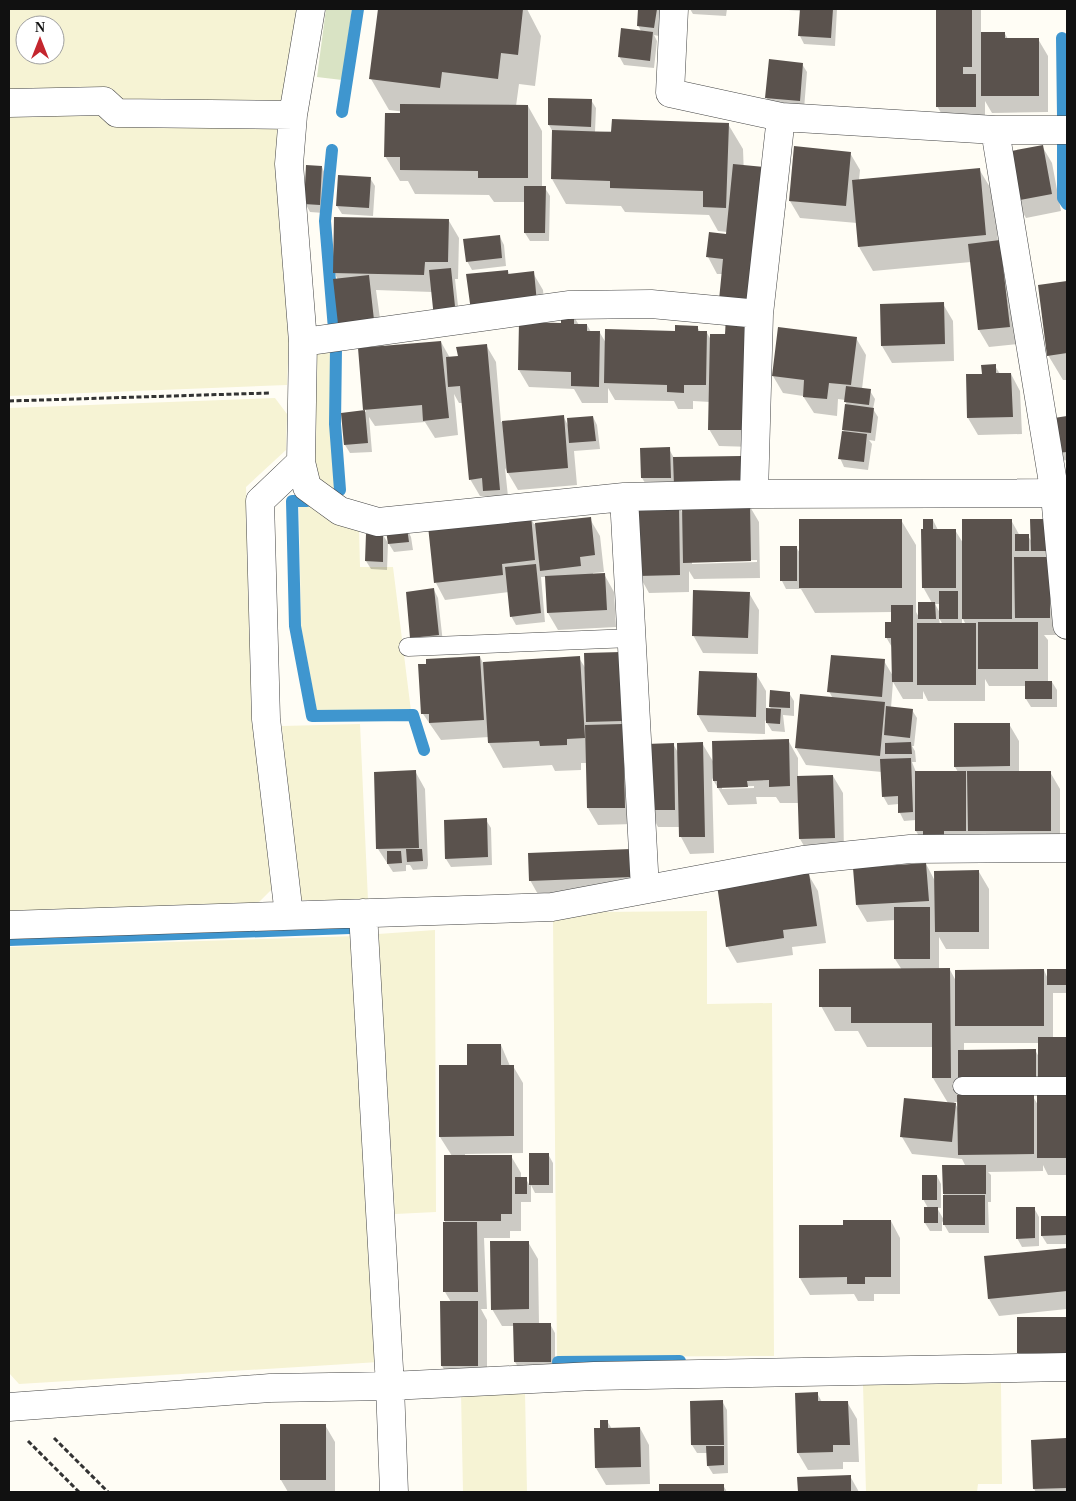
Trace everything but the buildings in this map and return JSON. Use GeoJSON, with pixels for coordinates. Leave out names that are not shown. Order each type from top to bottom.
{"type":"FeatureCollection","features":[{"type":"Feature","properties":{"kind":"street"},"geometry":{"type":"LineString","coordinates":[[311,9],[293,115],[289,164],[303,342],[301,462],[307,487],[340,511],[378,522],[624,497],[754,494],[1061,494]]}},
{"type":"Feature","properties":{"kind":"street"},"geometry":{"type":"LineString","coordinates":[[674,9],[670,93],[782,117],[995,130],[1067,130]]}},
{"type":"Feature","properties":{"kind":"street"},"geometry":{"type":"LineString","coordinates":[[9,103],[104,101],[117,113],[293,115]]}},
{"type":"Feature","properties":{"kind":"street"},"geometry":{"type":"LineString","coordinates":[[754,494],[759,314],[782,117]]}},
{"type":"Feature","properties":{"kind":"street"},"geometry":{"type":"LineString","coordinates":[[995,130],[1061,494],[1067,625]]}},
{"type":"Feature","properties":{"kind":"street"},"geometry":{"type":"LineString","coordinates":[[303,342],[568,305],[651,304],[759,314]]}},
{"type":"Feature","properties":{"kind":"street"},"geometry":{"type":"LineString","coordinates":[[289,915],[266,719],[260,501],[301,462]]}},
{"type":"Feature","properties":{"kind":"street"},"geometry":{"type":"LineString","coordinates":[[624,497],[645,889]]}},
{"type":"Feature","properties":{"kind":"street"},"geometry":{"type":"LineString","coordinates":[[9,925],[552,907],[803,860],[910,849],[1067,848]]}},
{"type":"Feature","properties":{"kind":"street"},"geometry":{"type":"LineString","coordinates":[[364,913],[394,1492]]}},
{"type":"Feature","properties":{"kind":"street"},"geometry":{"type":"LineString","coordinates":[[15,1406],[270,1388],[390,1386],[594,1376],[1067,1368]]}},
{"type":"Feature","properties":{"kind":"lane"},"geometry":{"type":"LineString","coordinates":[[408,647],[632,638]]}},
{"type":"Feature","properties":{"kind":"lane"},"geometry":{"type":"LineString","coordinates":[[962,1086],[1067,1086]]}},
{"type":"Feature","properties":{"kind":"path"},"geometry":{"type":"LineString","coordinates":[[9,401],[302,392]]}},
{"type":"Feature","properties":{"kind":"path"},"geometry":{"type":"LineString","coordinates":[[15,1406],[108,1492]]}},
{"type":"Feature","properties":{"kind":"path"},"geometry":{"type":"LineString","coordinates":[[23,1435],[78,1492]]}},
{"type":"Feature","properties":{"kind":"shaded area"},"geometry":{"type":"Polygon","coordinates":[[[9,9],[299,9],[284,103],[123,101],[112,90],[9,92],[9,9]]]}},
{"type":"Feature","properties":{"kind":"shaded area"},"geometry":{"type":"Polygon","coordinates":[[[101,112],[280,126],[290,318],[287,385],[9,396],[9,114],[101,112]]]}},
{"type":"Feature","properties":{"kind":"shaded area"},"geometry":{"type":"Polygon","coordinates":[[[332,348],[331,424],[336,491],[325,491],[315,484],[312,357],[317,349],[332,348]]]}},
{"type":"Feature","properties":{"kind":"shaded area"},"geometry":{"type":"Polygon","coordinates":[[[275,398],[287,414],[286,450],[246,487],[254,718],[272,889],[258,903],[9,911],[9,408],[275,398]]]}},
{"type":"Feature","properties":{"kind":"shaded area"},"geometry":{"type":"Polygon","coordinates":[[[299,505],[317,506],[359,528],[360,567],[393,567],[411,711],[317,712],[301,626],[299,505]]]}},
{"type":"Feature","properties":{"kind":"shaded area"},"geometry":{"type":"Polygon","coordinates":[[[360,724],[368,900],[302,900],[295,889],[282,726],[360,724]]]}},
{"type":"Feature","properties":{"kind":"shaded area"},"geometry":{"type":"Polygon","coordinates":[[[707,911],[707,1004],[772,1003],[774,1356],[557,1357],[553,920],[599,912],[707,911]]]}},
{"type":"Feature","properties":{"kind":"shaded area"},"geometry":{"type":"Polygon","coordinates":[[[435,930],[436,1212],[395,1214],[378,934],[435,930]]]}},
{"type":"Feature","properties":{"kind":"shaded area"},"geometry":{"type":"Polygon","coordinates":[[[356,936],[379,1362],[19,1384],[9,1373],[9,947],[356,936]]]}},
{"type":"Feature","properties":{"kind":"shaded area"},"geometry":{"type":"Polygon","coordinates":[[[1001,1383],[1002,1484],[978,1484],[977,1492],[866,1492],[863,1385],[1001,1383]]]}},
{"type":"Feature","properties":{"kind":"shaded area"},"geometry":{"type":"Polygon","coordinates":[[[525,1392],[527,1492],[463,1492],[461,1393],[525,1392]]]}},
{"type":"Feature","properties":{"kind":"green space"},"geometry":{"type":"Polygon","coordinates":[[[326,9],[352,9],[342,80],[317,77],[326,9]]]}},
{"type":"Feature","properties":{"kind":"waterway"},"geometry":{"type":"LineString","coordinates":[[342,112],[358,9]]}},
{"type":"Feature","properties":{"kind":"waterway"},"geometry":{"type":"LineString","coordinates":[[1062,38],[1063,116]]}},
{"type":"Feature","properties":{"kind":"waterway"},"geometry":{"type":"LineString","coordinates":[[1063,139],[1063,198],[1067,204]]}},
{"type":"Feature","properties":{"kind":"waterway"},"geometry":{"type":"LineString","coordinates":[[332,150],[325,221],[334,329]]}},
{"type":"Feature","properties":{"kind":"waterway"},"geometry":{"type":"LineString","coordinates":[[336,348],[335,424],[340,490]]}},
{"type":"Feature","properties":{"kind":"waterway"},"geometry":{"type":"LineString","coordinates":[[307,501],[292,501],[295,626],[312,716],[413,715],[424,750]]}},
{"type":"Feature","properties":{"kind":"waterway"},"geometry":{"type":"LineString","coordinates":[[9,940],[350,928]]}},
{"type":"Feature","properties":{"kind":"waterway"},"geometry":{"type":"LineString","coordinates":[[558,1362],[680,1361]]}}]}
